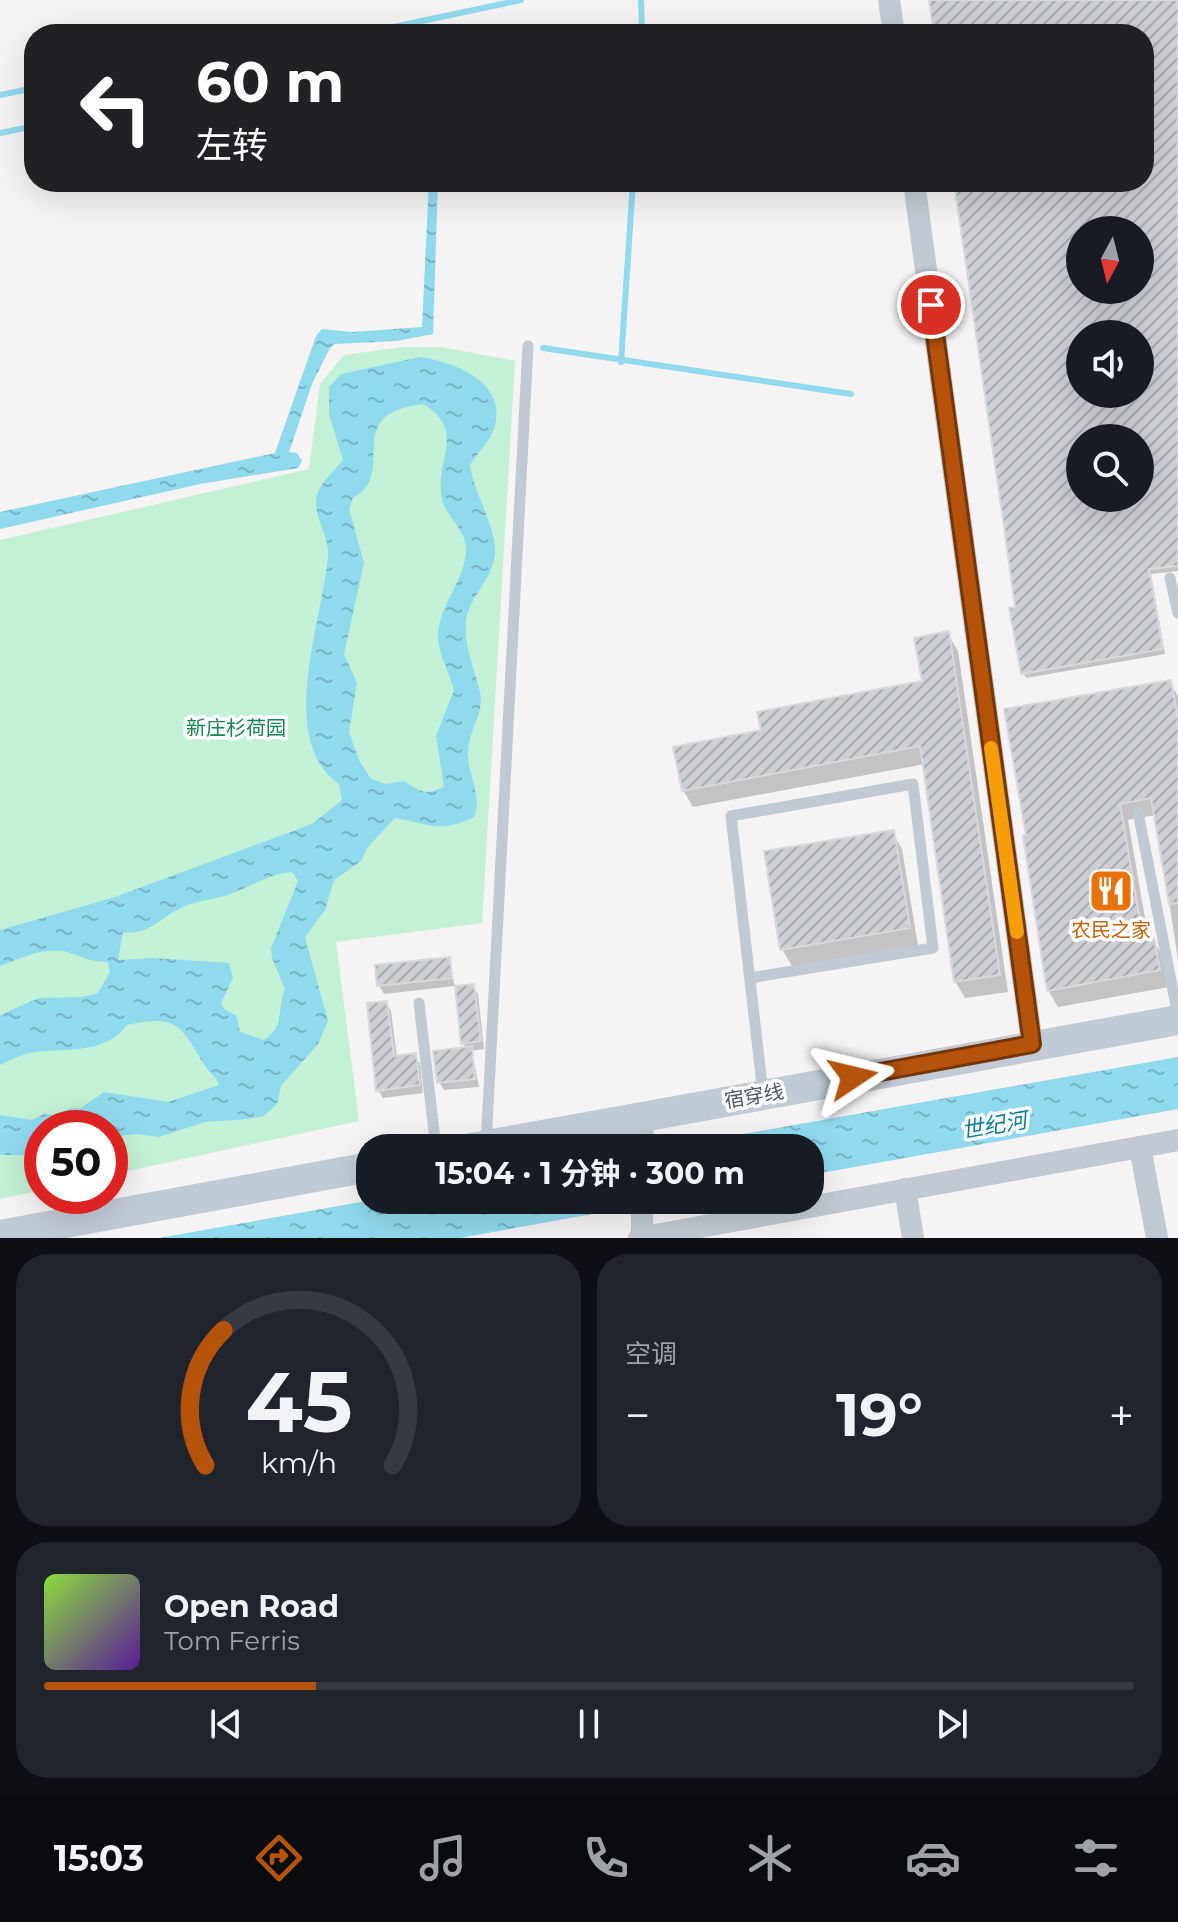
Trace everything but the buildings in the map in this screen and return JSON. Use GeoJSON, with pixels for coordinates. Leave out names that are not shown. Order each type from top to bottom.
{"type":"FeatureCollection","features":[{"type":"Feature","properties":{"kind":"main road","name":"宿穿线"},"geometry":{"type":"LineString","coordinates":[[642,1134],[763,1094],[1178,1018]]}},
{"type":"Feature","properties":{"kind":"main road"},"geometry":{"type":"LineString","coordinates":[[0,1235],[356,1170]]}},
{"type":"Feature","properties":{"kind":"street"},"geometry":{"type":"LineString","coordinates":[[889,0],[893,24]]}},
{"type":"Feature","properties":{"kind":"street"},"geometry":{"type":"LineString","coordinates":[[915,192],[1032,1044]]}},
{"type":"Feature","properties":{"kind":"street"},"geometry":{"type":"LineString","coordinates":[[642,1214],[641,1236],[1178,1140]]}},
{"type":"Feature","properties":{"kind":"street"},"geometry":{"type":"LineString","coordinates":[[1140,1147],[1157,1238]]}},
{"type":"Feature","properties":{"kind":"street"},"geometry":{"type":"LineString","coordinates":[[905,1189],[913,1238]]}},
{"type":"Feature","properties":{"kind":"lane"},"geometry":{"type":"LineString","coordinates":[[480,1134],[528,346]]}},
{"type":"Feature","properties":{"kind":"lane"},"geometry":{"type":"LineString","coordinates":[[1170,578],[1178,613]]}},
{"type":"Feature","properties":{"kind":"lane"},"geometry":{"type":"LineString","coordinates":[[750,978],[933,948],[913,784],[731,816],[763,1094]]}},
{"type":"Feature","properties":{"kind":"lane"},"geometry":{"type":"LineString","coordinates":[[1138,812],[1178,1018]]}},
{"type":"Feature","properties":{"kind":"lane"},"geometry":{"type":"LineString","coordinates":[[419,1003],[434,1134]]}},
{"type":"Feature","properties":{"kind":"green space","name":"新庄杉荷园"},"geometry":{"type":"Polygon","coordinates":[[[403,347],[441,347],[515,361],[482,923],[336,942],[359,1121],[128,1171],[128,1110],[24,1110],[24,1194],[0,1199],[0,540],[309,469],[320,384],[344,355],[403,347]]]}},
{"type":"Feature","properties":{"kind":"water"},"geometry":{"type":"Polygon","coordinates":[[[429,192],[438,192],[433,334],[397,341],[335,344],[330,348],[312,384],[289,452],[297,453],[302,461],[298,468],[200,484],[0,529],[0,512],[275,453],[316,336],[322,329],[352,332],[422,327],[429,192]]]}},
{"type":"Feature","properties":{"kind":"water"},"geometry":{"type":"Polygon","coordinates":[[[420,357],[448,364],[475,377],[494,399],[497,413],[494,429],[470,465],[492,532],[495,553],[490,571],[466,620],[468,648],[481,700],[468,752],[477,800],[474,817],[442,826],[395,818],[367,848],[361,861],[334,880],[325,910],[305,937],[328,1021],[318,1044],[281,1086],[277,1104],[264,1116],[205,1122],[159,1137],[128,1135],[128,1110],[67,1110],[81,1108],[104,1092],[168,1102],[219,1085],[216,1079],[183,1032],[168,1022],[157,1021],[127,1025],[118,1035],[95,1046],[30,1053],[0,1065],[0,1015],[39,998],[82,997],[98,993],[110,972],[108,962],[61,951],[35,954],[0,966],[0,930],[112,898],[312,824],[342,800],[339,784],[320,764],[310,738],[306,709],[308,676],[328,555],[317,495],[343,460],[329,414],[329,387],[341,374],[420,357]],[[423,404],[398,410],[383,419],[376,432],[372,474],[366,487],[353,498],[349,509],[364,563],[344,654],[357,683],[349,732],[359,760],[371,779],[386,784],[404,781],[428,792],[444,786],[436,736],[454,690],[440,650],[439,625],[462,571],[466,549],[463,537],[444,505],[441,477],[447,438],[437,415],[423,404]],[[292,872],[269,877],[226,895],[185,906],[139,932],[123,932],[118,960],[153,958],[229,963],[233,978],[221,1003],[225,1010],[236,1015],[240,1032],[264,1040],[278,1023],[285,989],[271,948],[298,881],[292,872]]]}},
{"type":"Feature","properties":{"kind":"water","name":"世纪河"},"geometry":{"type":"Polygon","coordinates":[[[1178,1057],[1178,1109],[824,1172],[824,1134],[743,1134],[1178,1057]]]}},
{"type":"Feature","properties":{"kind":"water"},"geometry":{"type":"Polygon","coordinates":[[[0,1115],[24,1119],[24,1155],[0,1155],[0,1115]]]}},
{"type":"Feature","properties":{"kind":"water"},"geometry":{"type":"Polygon","coordinates":[[[356,1203],[356,1214],[593,1214],[460,1238],[159,1238],[356,1203]]]}},
{"type":"Feature","properties":{"kind":"waterway"},"geometry":{"type":"LineString","coordinates":[[407,24],[521,0]]}},
{"type":"Feature","properties":{"kind":"waterway"},"geometry":{"type":"LineString","coordinates":[[641,0],[642,24]]}},
{"type":"Feature","properties":{"kind":"waterway"},"geometry":{"type":"LineString","coordinates":[[0,95],[24,90]]}},
{"type":"Feature","properties":{"kind":"waterway"},"geometry":{"type":"LineString","coordinates":[[0,133],[24,128]]}},
{"type":"Feature","properties":{"kind":"waterway"},"geometry":{"type":"LineString","coordinates":[[621,362],[632,192]]}},
{"type":"Feature","properties":{"kind":"waterway"},"geometry":{"type":"LineString","coordinates":[[543,348],[851,394]]}},
{"type":"Feature","properties":{"kind":"slow traffic"},"geometry":{"type":"LineString","coordinates":[[991,748],[1017,932]]}},
{"type":"Feature","properties":{"kind":"place","name":"农民之家"},"geometry":{"type":"Point","coordinates":[1111,891]}},
{"type":"Feature","properties":{"kind":"route"},"geometry":{"type":"LineString","coordinates":[[853,1077],[1032,1044],[931,305]]}}]}
